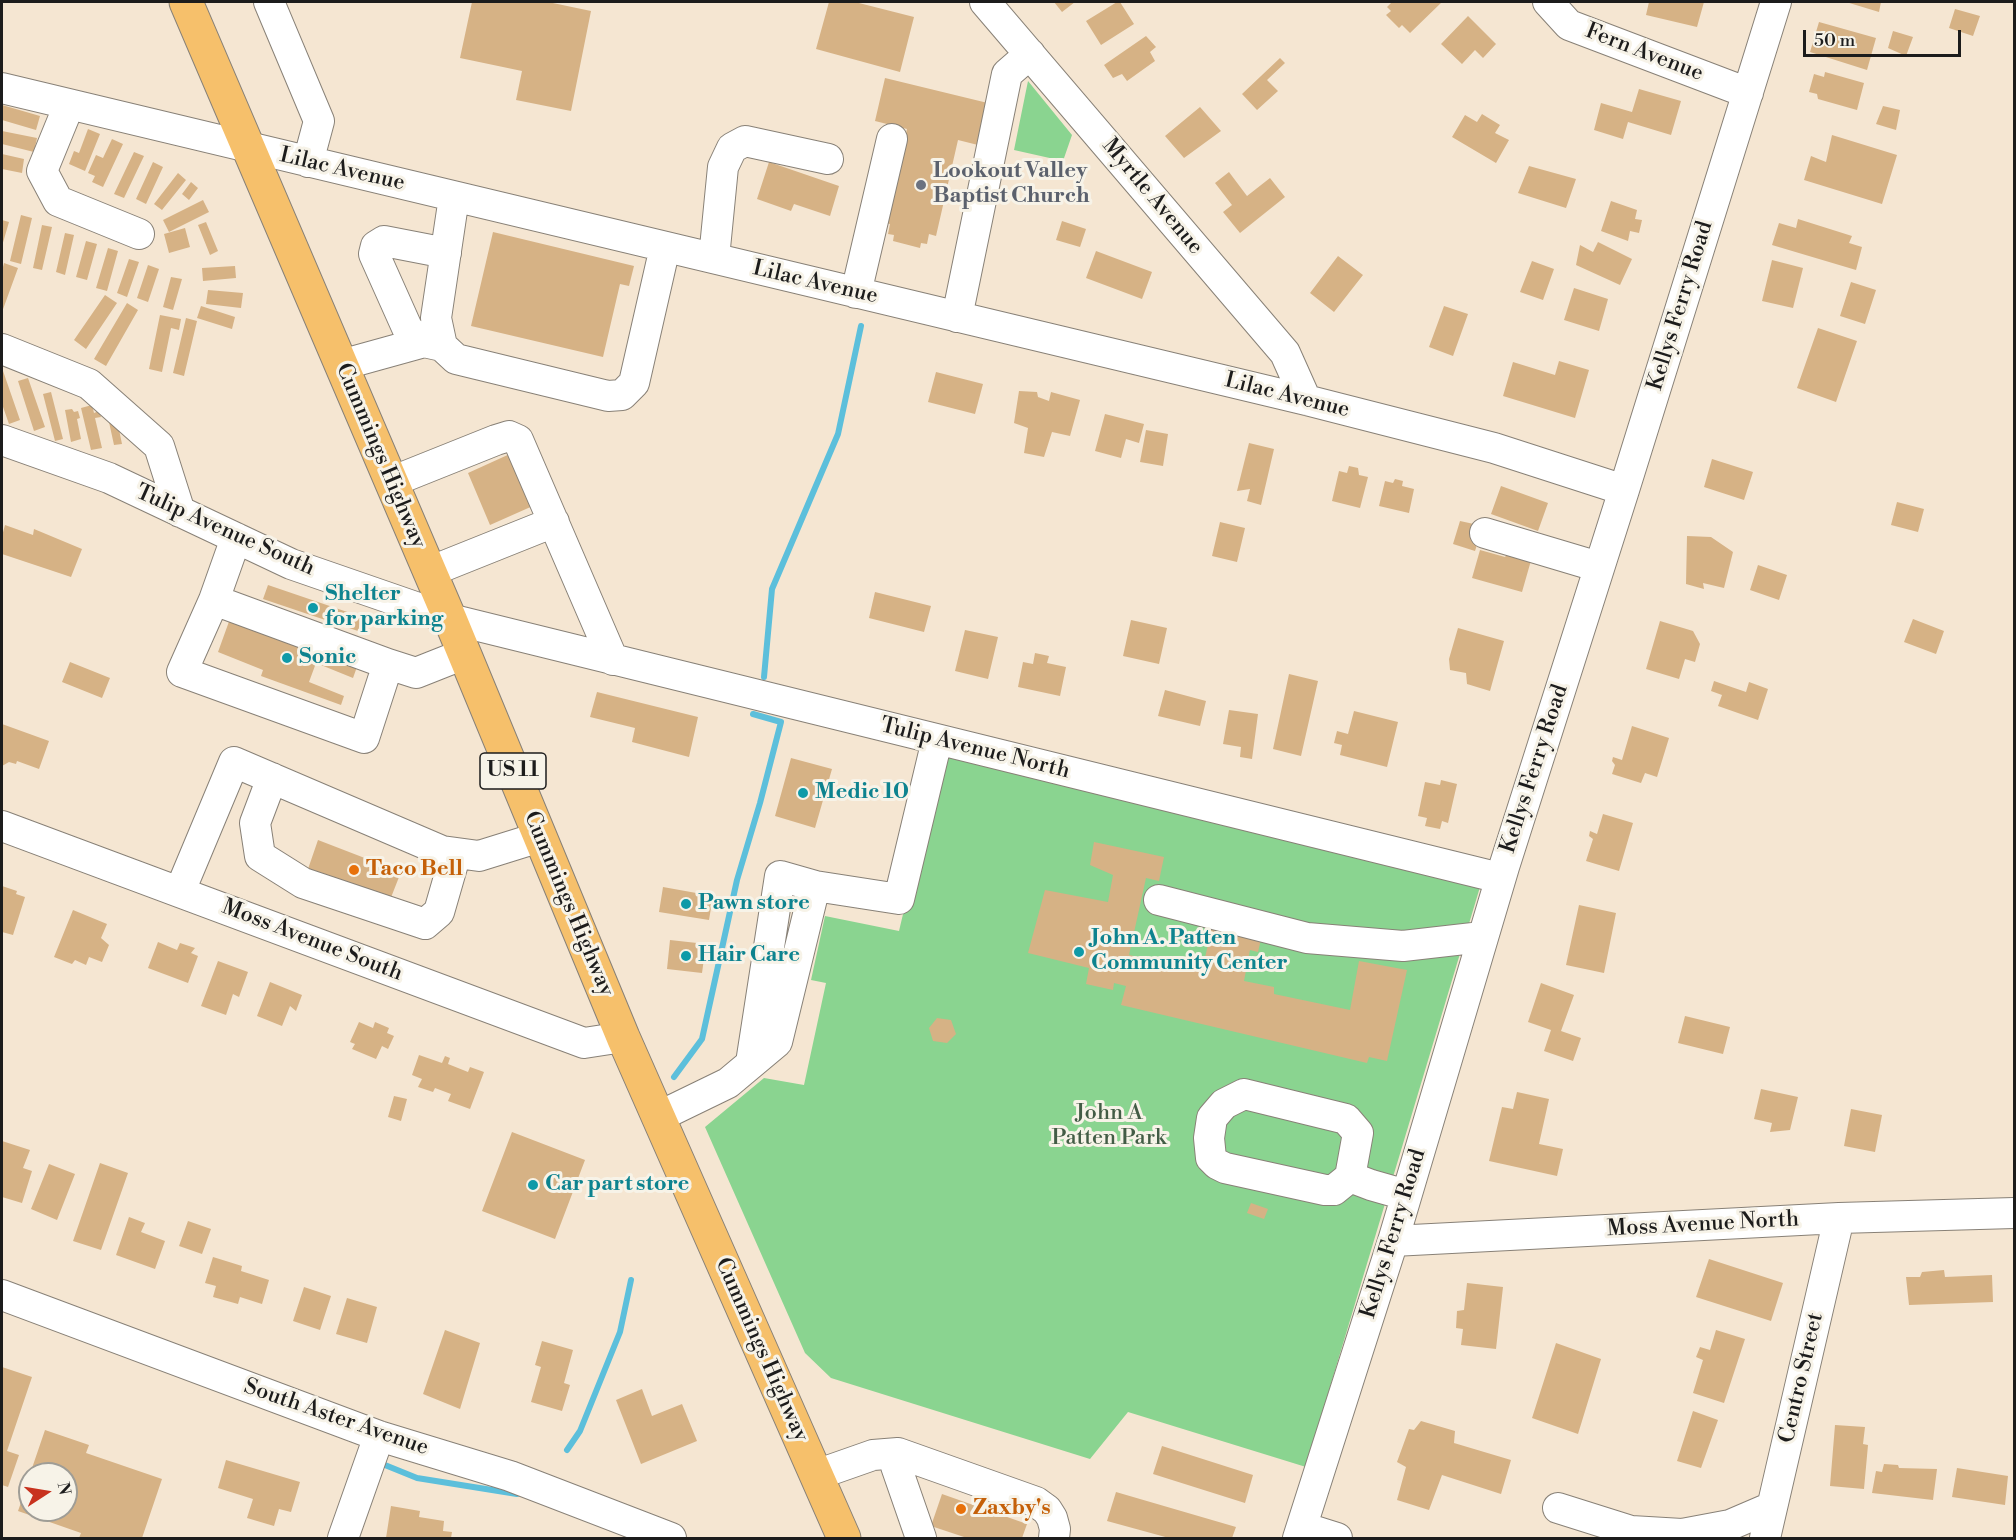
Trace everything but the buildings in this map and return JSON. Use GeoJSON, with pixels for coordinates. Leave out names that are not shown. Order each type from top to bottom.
{"type":"FeatureCollection","features":[{"type":"Feature","properties":{"kind":"main road","name":"Cummings Highway"},"geometry":{"type":"LineString","coordinates":[[188,2],[450,620],[623,1037],[844,1539]]}},
{"type":"Feature","properties":{"kind":"street"},"geometry":{"type":"LineString","coordinates":[[269,2],[319,121],[308,162]]}},
{"type":"Feature","properties":{"kind":"street","name":"Myrtle Avenue"},"geometry":{"type":"LineString","coordinates":[[986,2],[1285,353],[1306,400]]}},
{"type":"Feature","properties":{"kind":"street","name":"Fern Avenue"},"geometry":{"type":"LineString","coordinates":[[1548,2],[1569,25],[1748,93]]}},
{"type":"Feature","properties":{"kind":"street","name":"Kellys Ferry Road"},"geometry":{"type":"LineString","coordinates":[[1300,1533],[1393,1241],[1500,878],[1776,2]]}},
{"type":"Feature","properties":{"kind":"street"},"geometry":{"type":"LineString","coordinates":[[957,317],[1007,74],[1030,54]]}},
{"type":"Feature","properties":{"kind":"street","name":"Lilac Avenue"},"geometry":{"type":"LineString","coordinates":[[2,88],[1306,400],[1491,447],[1624,490]]}},
{"type":"Feature","properties":{"kind":"street"},"geometry":{"type":"LineString","coordinates":[[69,105],[42,171],[58,201],[139,234]]}},
{"type":"Feature","properties":{"kind":"street"},"geometry":{"type":"LineString","coordinates":[[856,293],[892,139]]}},
{"type":"Feature","properties":{"kind":"street"},"geometry":{"type":"LineString","coordinates":[[714,258],[723,167],[732,148],[745,141],[828,159]]}},
{"type":"Feature","properties":{"kind":"street"},"geometry":{"type":"LineString","coordinates":[[433,344],[454,197]]}},
{"type":"Feature","properties":{"kind":"street"},"geometry":{"type":"LineString","coordinates":[[446,253],[384,241],[376,246],[374,254],[408,330],[456,359],[608,396],[622,395],[634,383],[665,247]]}},
{"type":"Feature","properties":{"kind":"street"},"geometry":{"type":"LineString","coordinates":[[341,365],[433,344]]}},
{"type":"Feature","properties":{"kind":"street"},"geometry":{"type":"LineString","coordinates":[[2,349],[89,384],[159,446],[180,512]]}},
{"type":"Feature","properties":{"kind":"street"},"geometry":{"type":"LineString","coordinates":[[391,482],[496,440],[509,436],[518,440],[613,660]]}},
{"type":"Feature","properties":{"kind":"street","name":"Tulip Avenue South"},"geometry":{"type":"LineString","coordinates":[[2,440],[109,478],[291,564],[450,620]]}},
{"type":"Feature","properties":{"kind":"street"},"geometry":{"type":"LineString","coordinates":[[429,572],[554,522]]}},
{"type":"Feature","properties":{"kind":"street"},"geometry":{"type":"LineString","coordinates":[[1485,532],[1599,567]]}},
{"type":"Feature","properties":{"kind":"street"},"geometry":{"type":"LineString","coordinates":[[236,538],[214,600],[182,672],[364,738],[388,664]]}},
{"type":"Feature","properties":{"kind":"street"},"geometry":{"type":"LineString","coordinates":[[214,600],[416,673],[464,654]]}},
{"type":"Feature","properties":{"kind":"street","name":"Tulip Avenue North"},"geometry":{"type":"LineString","coordinates":[[450,620],[1500,878]]}},
{"type":"Feature","properties":{"kind":"street"},"geometry":{"type":"LineString","coordinates":[[658,1117],[728,1083],[777,1042],[815,886],[899,899],[937,740]]}},
{"type":"Feature","properties":{"kind":"street"},"geometry":{"type":"LineString","coordinates":[[180,891],[234,762],[442,851],[479,856],[540,837]]}},
{"type":"Feature","properties":{"kind":"street"},"geometry":{"type":"LineString","coordinates":[[272,778],[255,823],[260,856],[303,883],[424,924],[439,912],[456,853]]}},
{"type":"Feature","properties":{"kind":"street","name":"Moss Avenue South"},"geometry":{"type":"LineString","coordinates":[[2,826],[584,1043],[623,1037]]}},
{"type":"Feature","properties":{"kind":"street"},"geometry":{"type":"LineString","coordinates":[[1160,900],[1307,938],[1403,946],[1482,938]]}},
{"type":"Feature","properties":{"kind":"street"},"geometry":{"type":"LineString","coordinates":[[1244,1094],[1346,1119],[1358,1133],[1350,1177],[1334,1190],[1325,1190],[1225,1168],[1211,1158],[1209,1138],[1212,1118],[1224,1104],[1244,1094]]}},
{"type":"Feature","properties":{"kind":"street"},"geometry":{"type":"LineString","coordinates":[[1350,1177],[1406,1195]]}},
{"type":"Feature","properties":{"kind":"street","name":"Moss Avenue North"},"geometry":{"type":"LineString","coordinates":[[1393,1241],[1839,1218],[2014,1213]]}},
{"type":"Feature","properties":{"kind":"street","name":"Centro Street"},"geometry":{"type":"LineString","coordinates":[[1764,1539],[1839,1218]]}},
{"type":"Feature","properties":{"kind":"street","name":"South Aster Avenue"},"geometry":{"type":"LineString","coordinates":[[2,1295],[379,1436],[510,1476],[671,1539]]}},
{"type":"Feature","properties":{"kind":"street"},"geometry":{"type":"LineString","coordinates":[[343,1539],[379,1436]]}},
{"type":"Feature","properties":{"kind":"street"},"geometry":{"type":"LineString","coordinates":[[816,1475],[873,1455],[898,1453],[1036,1502],[1047,1510],[1052,1518],[1055,1529],[1054,1539]]}},
{"type":"Feature","properties":{"kind":"street"},"geometry":{"type":"LineString","coordinates":[[898,1453],[896,1467],[921,1539]]}},
{"type":"Feature","properties":{"kind":"street"},"geometry":{"type":"LineString","coordinates":[[946,1470],[945,1485],[951,1492],[1032,1519],[1037,1527],[1038,1539]]}},
{"type":"Feature","properties":{"kind":"street"},"geometry":{"type":"LineString","coordinates":[[1558,1508],[1632,1531],[1682,1534],[1730,1526],[1772,1507]]}},
{"type":"Feature","properties":{"kind":"street"},"geometry":{"type":"LineString","coordinates":[[1300,1533],[1337,1539]]}},
{"type":"Feature","properties":{"kind":"green space"},"geometry":{"type":"Polygon","coordinates":[[[1028,81],[1072,135],[1063,161],[1014,150],[1028,81]]]}},
{"type":"Feature","properties":{"kind":"green space","name":"John A Patten Park"},"geometry":{"type":"Polygon","coordinates":[[[941,754],[1480,887],[1306,1467],[1128,1412],[1090,1459],[831,1378],[805,1353],[705,1127],[764,1078],[804,1085],[826,983],[811,980],[825,916],[899,931],[941,754]]]}},
{"type":"Feature","properties":{"kind":"waterway"},"geometry":{"type":"LineString","coordinates":[[764,677],[772,589],[838,434],[861,326]]}},
{"type":"Feature","properties":{"kind":"waterway"},"geometry":{"type":"LineString","coordinates":[[674,1077],[702,1039],[737,880],[781,722],[753,714]]}},
{"type":"Feature","properties":{"kind":"waterway"},"geometry":{"type":"LineString","coordinates":[[567,1450],[580,1431],[620,1332],[631,1280]]}},
{"type":"Feature","properties":{"kind":"waterway"},"geometry":{"type":"LineString","coordinates":[[380,1463],[417,1478],[517,1494]]}},
{"type":"Feature","properties":{"kind":"place","name":"Lookout Valley Baptist Church"},"geometry":{"type":"Point","coordinates":[921,185]}},
{"type":"Feature","properties":{"kind":"place","name":"Shelter for parking"},"geometry":{"type":"Point","coordinates":[313,608]}},
{"type":"Feature","properties":{"kind":"place","name":"Sonic"},"geometry":{"type":"Point","coordinates":[287,658]}},
{"type":"Feature","properties":{"kind":"place","name":"Medic 10"},"geometry":{"type":"Point","coordinates":[803,793]}},
{"type":"Feature","properties":{"kind":"place","name":"Taco Bell"},"geometry":{"type":"Point","coordinates":[354,870]}},
{"type":"Feature","properties":{"kind":"place","name":"Pawn store"},"geometry":{"type":"Point","coordinates":[686,904]}},
{"type":"Feature","properties":{"kind":"place","name":"John A. Patten Community Center"},"geometry":{"type":"Point","coordinates":[1079,952]}},
{"type":"Feature","properties":{"kind":"place","name":"Hair Care"},"geometry":{"type":"Point","coordinates":[686,956]}},
{"type":"Feature","properties":{"kind":"place","name":"Car part store"},"geometry":{"type":"Point","coordinates":[533,1185]}},
{"type":"Feature","properties":{"kind":"place","name":"Zaxby's"},"geometry":{"type":"Point","coordinates":[961,1509]}}]}
